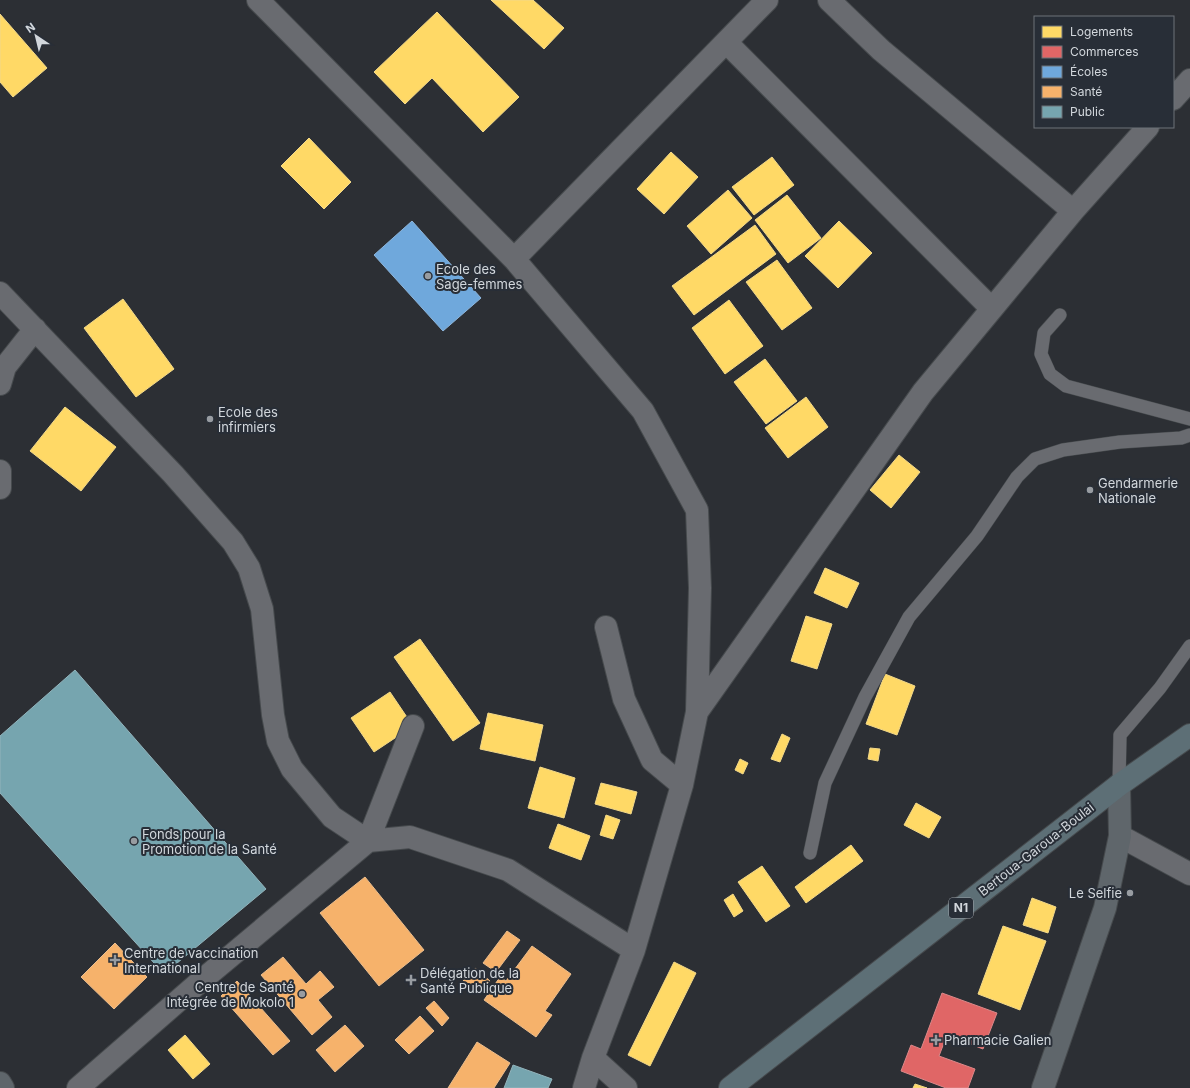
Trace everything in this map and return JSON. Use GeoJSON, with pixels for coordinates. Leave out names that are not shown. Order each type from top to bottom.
{"type":"FeatureCollection","features":[{"type":"Feature","properties":{"kind":"highway","name":"Bertoua-Garoua-Boulai"},"geometry":{"type":"LineString","coordinates":[[730,1087],[1119,785],[1190,735]]}},
{"type":"Feature","properties":{"kind":"street"},"geometry":{"type":"LineString","coordinates":[[258,0],[514,259],[643,411],[697,510],[700,588],[698,712],[682,785],[634,950],[593,1058],[584,1088]]}},
{"type":"Feature","properties":{"kind":"street"},"geometry":{"type":"LineString","coordinates":[[514,259],[767,0]]}},
{"type":"Feature","properties":{"kind":"street"},"geometry":{"type":"LineString","coordinates":[[829,0],[881,50],[1073,211]]}},
{"type":"Feature","properties":{"kind":"street"},"geometry":{"type":"LineString","coordinates":[[726,42],[991,308]]}},
{"type":"Feature","properties":{"kind":"street"},"geometry":{"type":"LineString","coordinates":[[1174,99],[1190,80]]}},
{"type":"Feature","properties":{"kind":"street"},"geometry":{"type":"LineString","coordinates":[[698,712],[923,392],[991,308],[1073,211],[1147,128]]}},
{"type":"Feature","properties":{"kind":"street"},"geometry":{"type":"LineString","coordinates":[[0,293],[173,474],[234,542],[249,568],[262,609],[273,715],[278,741],[292,769],[332,817],[368,841],[410,837],[508,870],[634,950]]}},
{"type":"Feature","properties":{"kind":"street"},"geometry":{"type":"LineString","coordinates":[[0,384],[5,366],[35,329]]}},
{"type":"Feature","properties":{"kind":"street"},"geometry":{"type":"LineString","coordinates":[[0,471],[0,488]]}},
{"type":"Feature","properties":{"kind":"street"},"geometry":{"type":"LineString","coordinates":[[606,627],[624,700],[652,760],[682,785]]}},
{"type":"Feature","properties":{"kind":"street"},"geometry":{"type":"LineString","coordinates":[[78,1088],[202,980],[368,841],[413,726]]}},
{"type":"Feature","properties":{"kind":"street"},"geometry":{"type":"LineString","coordinates":[[1043,1088],[1105,908],[1120,836],[1119,785]]}},
{"type":"Feature","properties":{"kind":"street"},"geometry":{"type":"LineString","coordinates":[[1120,836],[1190,874]]}},
{"type":"Feature","properties":{"kind":"street"},"geometry":{"type":"LineString","coordinates":[[593,1058],[626,1088]]}},
{"type":"Feature","properties":{"kind":"street"},"geometry":{"type":"LineString","coordinates":[[0,1083],[3,1088]]}},
{"type":"Feature","properties":{"kind":"lane"},"geometry":{"type":"LineString","coordinates":[[1060,315],[1044,333],[1041,354],[1050,374],[1066,386],[1190,418]]}},
{"type":"Feature","properties":{"kind":"lane"},"geometry":{"type":"LineString","coordinates":[[810,853],[825,783],[864,697],[909,617],[977,536],[1017,477],[1035,459],[1063,450],[1120,442],[1181,438],[1190,435]]}},
{"type":"Feature","properties":{"kind":"lane"},"geometry":{"type":"LineString","coordinates":[[1119,785],[1120,735],[1160,688],[1190,646]]}},
{"type":"Feature","properties":{"kind":"building: Logements"},"geometry":{"type":"Polygon","coordinates":[[[491,0],[533,0],[564,28],[544,49],[491,0]]]}},
{"type":"Feature","properties":{"kind":"building: Logements"},"geometry":{"type":"Polygon","coordinates":[[[437,12],[519,97],[483,132],[432,78],[405,104],[374,72],[437,12]]]}},
{"type":"Feature","properties":{"kind":"building: Logements"},"geometry":{"type":"Polygon","coordinates":[[[0,14],[47,68],[13,97],[0,82],[0,14]]]}},
{"type":"Feature","properties":{"kind":"building: Logements"},"geometry":{"type":"Polygon","coordinates":[[[309,138],[351,182],[324,209],[281,166],[309,138]]]}},
{"type":"Feature","properties":{"kind":"building: Logements"},"geometry":{"type":"Polygon","coordinates":[[[671,152],[698,177],[664,214],[637,189],[671,152]]]}},
{"type":"Feature","properties":{"kind":"building: Logements"},"geometry":{"type":"Polygon","coordinates":[[[772,157],[794,185],[754,215],[732,187],[772,157]]]}},
{"type":"Feature","properties":{"kind":"building: Logements"},"geometry":{"type":"Polygon","coordinates":[[[728,190],[752,218],[711,254],[687,226],[728,190]]]}},
{"type":"Feature","properties":{"kind":"building: Logements"},"geometry":{"type":"Polygon","coordinates":[[[787,195],[821,238],[788,263],[755,220],[787,195]]]}},
{"type":"Feature","properties":{"kind":"building: Logements"},"geometry":{"type":"Polygon","coordinates":[[[839,221],[872,253],[838,288],[805,256],[839,221]]]}},
{"type":"Feature","properties":{"kind":"building: Logements"},"geometry":{"type":"Polygon","coordinates":[[[755,225],[776,254],[694,315],[672,286],[755,225]]]}},
{"type":"Feature","properties":{"kind":"building: Logements"},"geometry":{"type":"Polygon","coordinates":[[[777,260],[812,308],[782,330],[746,282],[777,260]]]}},
{"type":"Feature","properties":{"kind":"building: Logements"},"geometry":{"type":"Polygon","coordinates":[[[123,299],[174,369],[136,397],[84,328],[123,299]]]}},
{"type":"Feature","properties":{"kind":"building: Logements"},"geometry":{"type":"Polygon","coordinates":[[[729,300],[763,346],[725,374],[692,328],[729,300]]]}},
{"type":"Feature","properties":{"kind":"building: Logements"},"geometry":{"type":"Polygon","coordinates":[[[765,359],[797,401],[766,424],[734,382],[765,359]]]}},
{"type":"Feature","properties":{"kind":"building: Logements"},"geometry":{"type":"Polygon","coordinates":[[[806,397],[828,427],[788,458],[765,428],[806,397]]]}},
{"type":"Feature","properties":{"kind":"building: Logements"},"geometry":{"type":"Polygon","coordinates":[[[65,407],[116,447],[81,491],[30,451],[65,407]]]}},
{"type":"Feature","properties":{"kind":"building: Logements"},"geometry":{"type":"Polygon","coordinates":[[[899,455],[920,472],[891,508],[870,490],[899,455]]]}},
{"type":"Feature","properties":{"kind":"building: Logements"},"geometry":{"type":"Polygon","coordinates":[[[825,568],[859,583],[847,608],[814,593],[825,568]]]}},
{"type":"Feature","properties":{"kind":"building: Logements"},"geometry":{"type":"Polygon","coordinates":[[[806,616],[832,624],[817,669],[791,661],[806,616]]]}},
{"type":"Feature","properties":{"kind":"building: Logements"},"geometry":{"type":"Polygon","coordinates":[[[420,639],[480,723],[453,741],[394,657],[420,639]]]}},
{"type":"Feature","properties":{"kind":"building: Logements"},"geometry":{"type":"Polygon","coordinates":[[[885,674],[915,686],[897,735],[866,724],[885,674]]]}},
{"type":"Feature","properties":{"kind":"building: Logements"},"geometry":{"type":"Polygon","coordinates":[[[390,692],[413,726],[374,752],[351,718],[390,692]]]}},
{"type":"Feature","properties":{"kind":"building: Logements"},"geometry":{"type":"Polygon","coordinates":[[[488,713],[543,725],[535,761],[480,749],[488,713]]]}},
{"type":"Feature","properties":{"kind":"building: Logements"},"geometry":{"type":"Polygon","coordinates":[[[782,734],[790,738],[780,762],[771,759],[782,734]]]}},
{"type":"Feature","properties":{"kind":"building: Logements"},"geometry":{"type":"Polygon","coordinates":[[[870,748],[880,749],[878,761],[868,759],[870,748]]]}},
{"type":"Feature","properties":{"kind":"building: Logements"},"geometry":{"type":"Polygon","coordinates":[[[740,759],[748,763],[743,774],[735,770],[740,759]]]}},
{"type":"Feature","properties":{"kind":"building: Logements"},"geometry":{"type":"Polygon","coordinates":[[[540,767],[575,778],[564,818],[528,808],[540,767]]]}},
{"type":"Feature","properties":{"kind":"building: Logements"},"geometry":{"type":"Polygon","coordinates":[[[601,783],[637,792],[631,814],[595,804],[601,783]]]}},
{"type":"Feature","properties":{"kind":"building: Logements"},"geometry":{"type":"Polygon","coordinates":[[[916,803],[941,817],[929,838],[904,825],[916,803]]]}},
{"type":"Feature","properties":{"kind":"building: Logements"},"geometry":{"type":"Polygon","coordinates":[[[606,815],[620,820],[613,839],[600,835],[606,815]]]}},
{"type":"Feature","properties":{"kind":"building: Logements"},"geometry":{"type":"Polygon","coordinates":[[[558,824],[590,836],[581,860],[549,848],[558,824]]]}},
{"type":"Feature","properties":{"kind":"building: Logements"},"geometry":{"type":"Polygon","coordinates":[[[851,845],[863,861],[806,903],[795,887],[851,845]]]}},
{"type":"Feature","properties":{"kind":"building: Logements"},"geometry":{"type":"Polygon","coordinates":[[[762,866],[790,906],[766,922],[738,882],[762,866]]]}},
{"type":"Feature","properties":{"kind":"building: Logements"},"geometry":{"type":"Polygon","coordinates":[[[733,894],[743,911],[734,917],[724,900],[733,894]]]}},
{"type":"Feature","properties":{"kind":"building: Logements"},"geometry":{"type":"Polygon","coordinates":[[[1032,898],[1056,907],[1048,933],[1023,925],[1032,898]]]}},
{"type":"Feature","properties":{"kind":"building: Logements"},"geometry":{"type":"Polygon","coordinates":[[[1003,926],[1046,941],[1020,1010],[978,994],[1003,926]]]}},
{"type":"Feature","properties":{"kind":"building: Logements"},"geometry":{"type":"Polygon","coordinates":[[[674,962],[696,973],[650,1066],[628,1055],[674,962]]]}},
{"type":"Feature","properties":{"kind":"building: Logements"},"geometry":{"type":"Polygon","coordinates":[[[185,1035],[210,1064],[193,1079],[168,1050],[185,1035]]]}},
{"type":"Feature","properties":{"kind":"building: Logements"},"geometry":{"type":"Polygon","coordinates":[[[915,1084],[927,1088],[913,1088],[915,1084]]]}},
{"type":"Feature","properties":{"kind":"building: Commerces"},"geometry":{"type":"Polygon","coordinates":[[[942,993],[997,1013],[983,1049],[947,1035],[939,1056],[975,1069],[968,1088],[946,1088],[901,1071],[911,1045],[921,1049],[942,993]]]}},
{"type":"Feature","properties":{"kind":"building: Écoles","name":"Ecole des Sage-femmes"},"geometry":{"type":"Polygon","coordinates":[[[412,221],[481,298],[443,331],[374,255],[412,221]]]}},
{"type":"Feature","properties":{"kind":"building: Santé"},"geometry":{"type":"Polygon","coordinates":[[[365,877],[424,950],[379,986],[320,913],[365,877]]]}},
{"type":"Feature","properties":{"kind":"building: Santé"},"geometry":{"type":"Polygon","coordinates":[[[507,931],[520,940],[496,972],[483,963],[507,931]]]}},
{"type":"Feature","properties":{"kind":"building: Santé","name":"Centre de vaccination International"},"geometry":{"type":"Polygon","coordinates":[[[115,943],[147,977],[114,1009],[81,977],[115,943]]]}},
{"type":"Feature","properties":{"kind":"building: Santé"},"geometry":{"type":"Polygon","coordinates":[[[532,946],[571,974],[545,1011],[552,1015],[536,1037],[484,1000],[500,977],[506,981],[532,946]]]}},
{"type":"Feature","properties":{"kind":"building: Santé","name":"Centre de Santé Intégrée de Mokolo 1"},"geometry":{"type":"Polygon","coordinates":[[[283,957],[306,984],[320,971],[334,987],[318,1000],[332,1017],[312,1035],[261,975],[283,957]]]}},
{"type":"Feature","properties":{"kind":"building: Santé"},"geometry":{"type":"Polygon","coordinates":[[[475,968],[490,981],[478,994],[463,981],[475,968]]]}},
{"type":"Feature","properties":{"kind":"building: Santé"},"geometry":{"type":"Polygon","coordinates":[[[237,981],[290,1041],[273,1055],[221,996],[237,981]]]}},
{"type":"Feature","properties":{"kind":"building: Santé"},"geometry":{"type":"Polygon","coordinates":[[[434,1001],[449,1018],[442,1026],[426,1008],[434,1001]]]}},
{"type":"Feature","properties":{"kind":"building: Santé"},"geometry":{"type":"Polygon","coordinates":[[[420,1016],[434,1031],[409,1054],[395,1040],[420,1016]]]}},
{"type":"Feature","properties":{"kind":"building: Santé"},"geometry":{"type":"Polygon","coordinates":[[[345,1025],[364,1046],[335,1072],[316,1050],[345,1025]]]}},
{"type":"Feature","properties":{"kind":"building: Santé"},"geometry":{"type":"Polygon","coordinates":[[[477,1042],[510,1063],[494,1088],[448,1088],[477,1042]]]}},
{"type":"Feature","properties":{"kind":"building: Public","name":"Fonds pour la Promotion de la Santé"},"geometry":{"type":"Polygon","coordinates":[[[75,670],[266,889],[164,974],[0,793],[0,736],[75,670]]]}},
{"type":"Feature","properties":{"kind":"building: Public"},"geometry":{"type":"Polygon","coordinates":[[[513,1065],[552,1079],[548,1088],[504,1088],[513,1065]]]}},
{"type":"Feature","properties":{"kind":"place","name":"Ecole des Sage-femmes"},"geometry":{"type":"Point","coordinates":[428,276]}},
{"type":"Feature","properties":{"kind":"place","name":"Ecole des infirmiers"},"geometry":{"type":"Point","coordinates":[210,419]}},
{"type":"Feature","properties":{"kind":"place","name":"Gendarmerie Nationale"},"geometry":{"type":"Point","coordinates":[1090,490]}},
{"type":"Feature","properties":{"kind":"place","name":"Fonds pour la Promotion de la Santé"},"geometry":{"type":"Point","coordinates":[134,841]}},
{"type":"Feature","properties":{"kind":"place","name":"Le Selfie"},"geometry":{"type":"Point","coordinates":[1130,893]}},
{"type":"Feature","properties":{"kind":"place","name":"Centre de vaccination International"},"geometry":{"type":"Point","coordinates":[115,960]}},
{"type":"Feature","properties":{"kind":"place","name":"Délégation de la Santé Publique"},"geometry":{"type":"Point","coordinates":[411,980]}},
{"type":"Feature","properties":{"kind":"place","name":"Centre de Santé Intégrée de Mokolo 1"},"geometry":{"type":"Point","coordinates":[302,994]}},
{"type":"Feature","properties":{"kind":"place","name":"Pharmacie Galien"},"geometry":{"type":"Point","coordinates":[936,1040]}}]}
